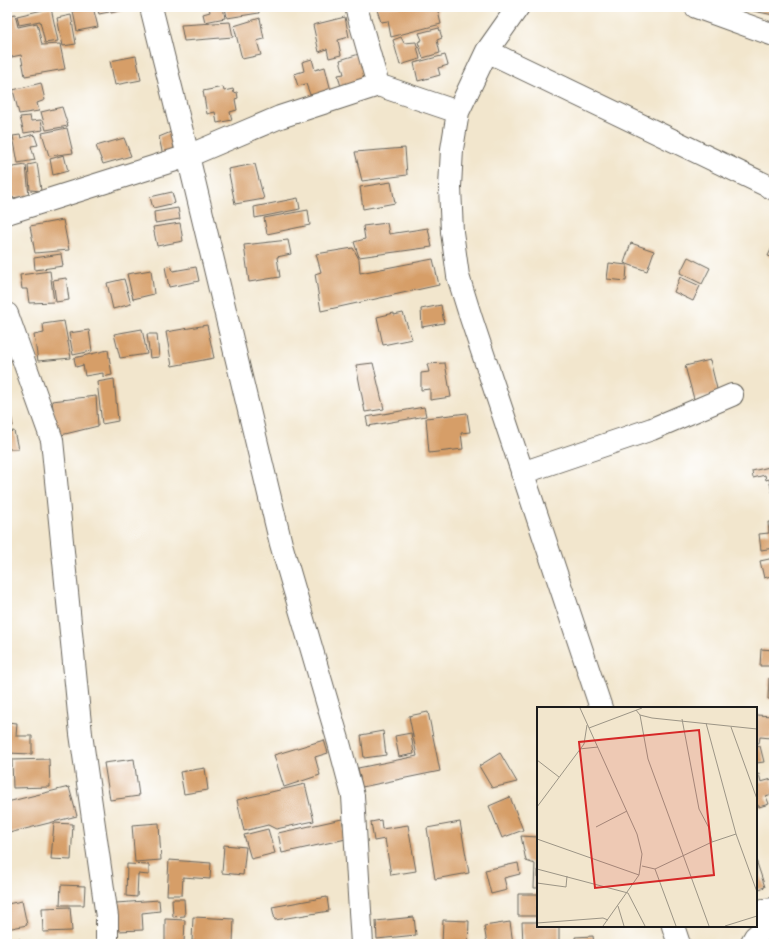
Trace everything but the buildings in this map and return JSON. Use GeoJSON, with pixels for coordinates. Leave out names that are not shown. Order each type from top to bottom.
{"type":"FeatureCollection","features":[{"type":"Feature","properties":{"kind":"street"},"geometry":{"type":"LineString","coordinates":[[151,7],[281,544],[353,796],[362,944]]}},
{"type":"Feature","properties":{"kind":"street"},"geometry":{"type":"LineString","coordinates":[[356,7],[378,85]]}},
{"type":"Feature","properties":{"kind":"street"},"geometry":{"type":"LineString","coordinates":[[518,7],[487,51],[458,112],[452,149],[450,187],[452,232],[458,276],[471,318],[601,707]]}},
{"type":"Feature","properties":{"kind":"street"},"geometry":{"type":"LineString","coordinates":[[696,7],[774,35]]}},
{"type":"Feature","properties":{"kind":"street"},"geometry":{"type":"LineString","coordinates":[[487,51],[774,189]]}},
{"type":"Feature","properties":{"kind":"street"},"geometry":{"type":"LineString","coordinates":[[7,213],[188,156],[280,117],[378,85],[458,112]]}},
{"type":"Feature","properties":{"kind":"street"},"geometry":{"type":"LineString","coordinates":[[7,314],[52,440],[81,734],[107,916],[107,944]]}},
{"type":"Feature","properties":{"kind":"street"},"geometry":{"type":"LineString","coordinates":[[522,473],[652,429],[732,395]]}},
{"type":"Feature","properties":{"kind":"street"},"geometry":{"type":"LineString","coordinates":[[757,911],[774,909]]}},
{"type":"Feature","properties":{"kind":"street"},"geometry":{"type":"LineString","coordinates":[[751,944],[755,937],[774,920]]}},
{"type":"Feature","properties":{"kind":"street"},"geometry":{"type":"LineString","coordinates":[[673,927],[678,944]]}}]}
